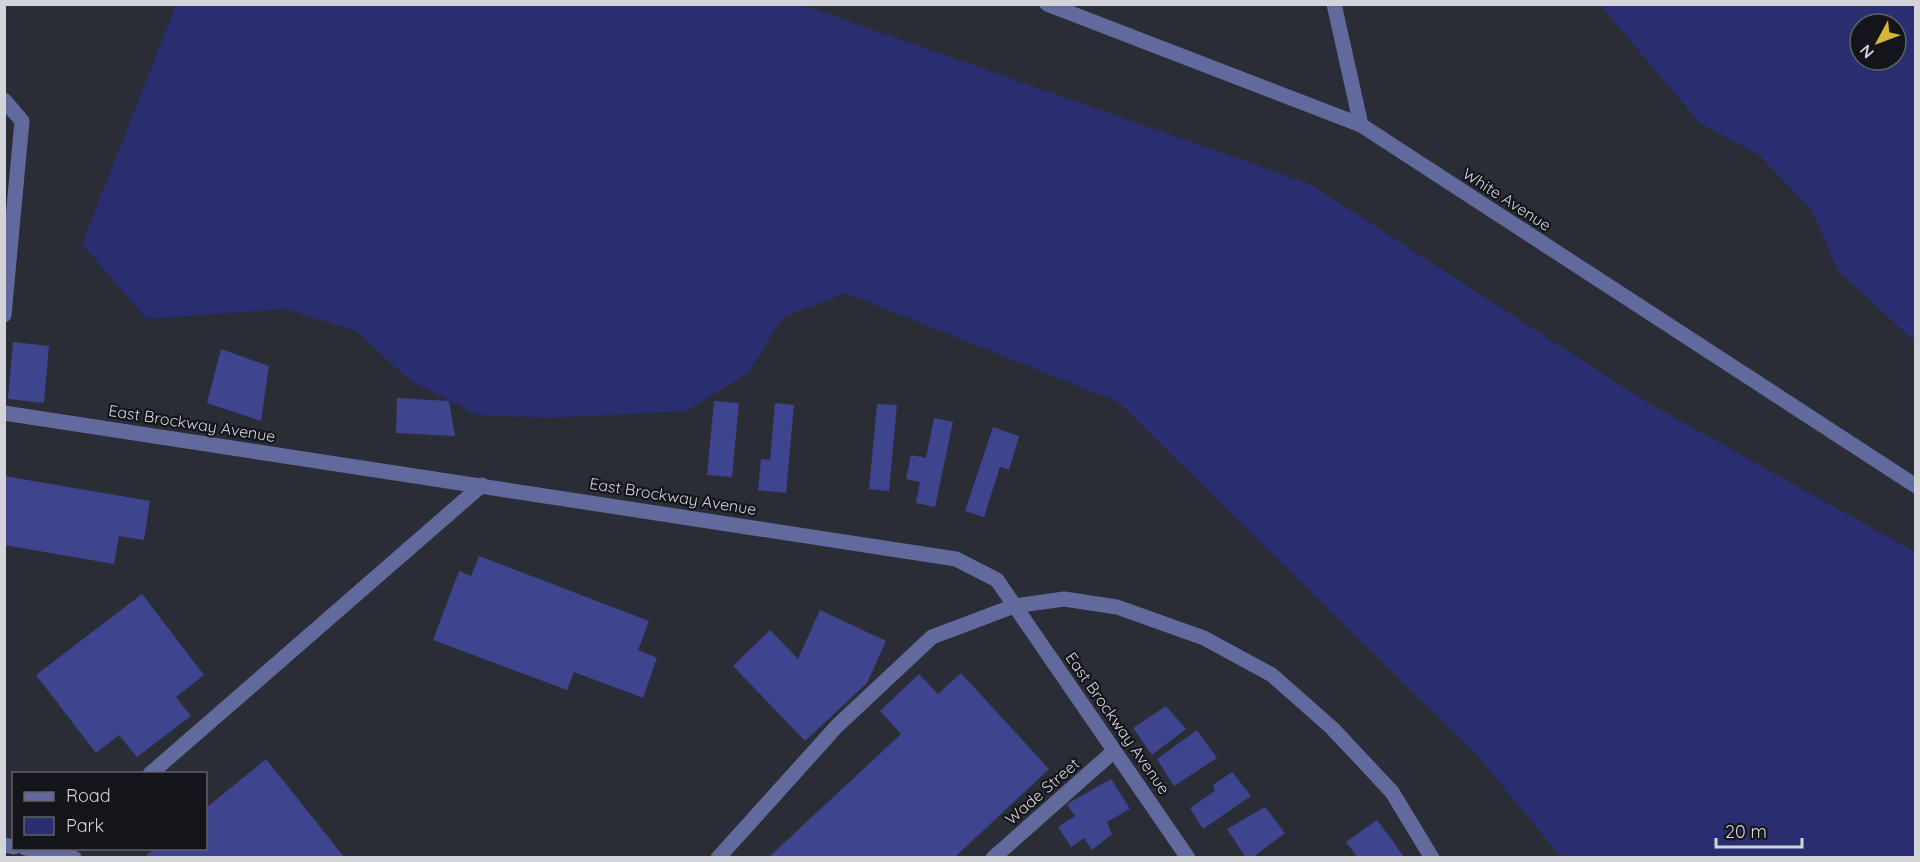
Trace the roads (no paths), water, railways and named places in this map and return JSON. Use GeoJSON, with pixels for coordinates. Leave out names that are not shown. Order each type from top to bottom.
{"type":"FeatureCollection","features":[{"type":"Feature","properties":{"kind":"street","name":"White Avenue"},"geometry":{"type":"LineString","coordinates":[[1047,4],[1361,125],[1916,486]]}},
{"type":"Feature","properties":{"kind":"street"},"geometry":{"type":"LineString","coordinates":[[1335,4],[1361,125]]}},
{"type":"Feature","properties":{"kind":"street"},"geometry":{"type":"LineString","coordinates":[[4,100],[22,121],[4,315]]}},
{"type":"Feature","properties":{"kind":"street","name":"East Brockway Avenue"},"geometry":{"type":"LineString","coordinates":[[4,413],[956,559],[997,580],[1188,858]]}},
{"type":"Feature","properties":{"kind":"street"},"geometry":{"type":"LineString","coordinates":[[152,772],[482,485]]}},
{"type":"Feature","properties":{"kind":"street"},"geometry":{"type":"LineString","coordinates":[[722,856],[837,726],[932,637],[1014,606],[1064,599],[1117,608],[1204,638],[1272,675],[1332,728],[1392,792],[1432,858]]}},
{"type":"Feature","properties":{"kind":"street","name":"Wade Street"},"geometry":{"type":"LineString","coordinates":[[993,858],[1114,752]]}},
{"type":"Feature","properties":{"kind":"street"},"geometry":{"type":"LineString","coordinates":[[30,850],[74,858]]}}]}
